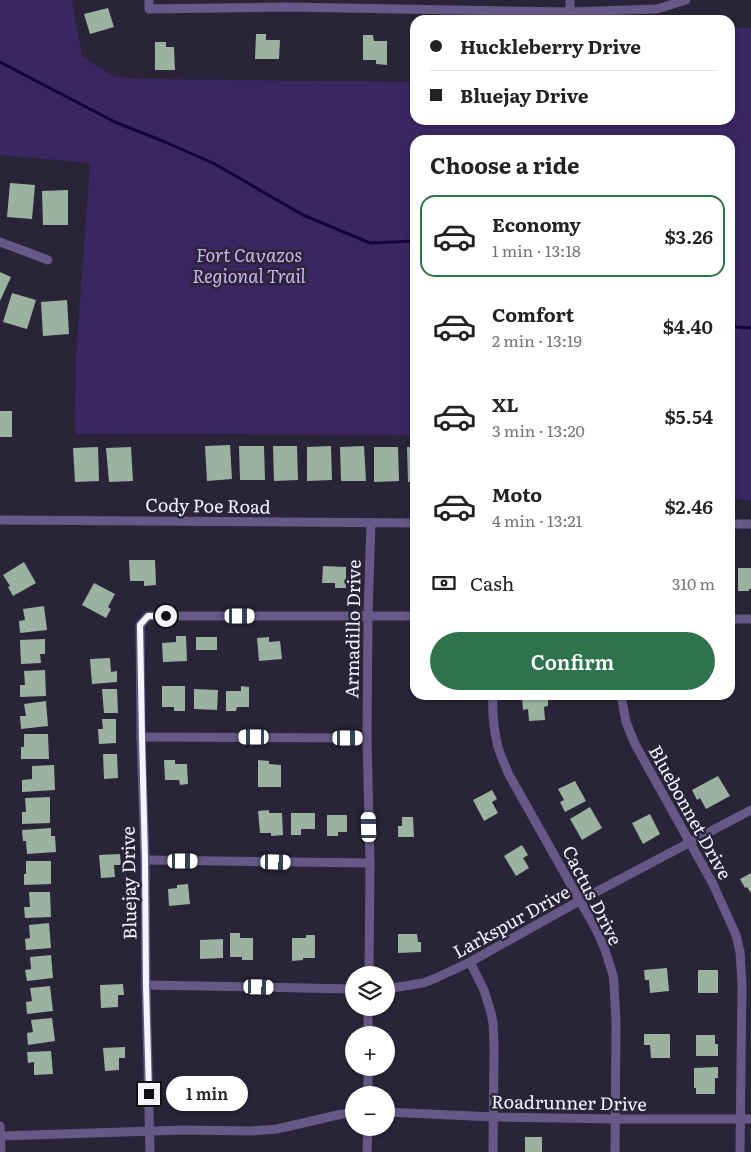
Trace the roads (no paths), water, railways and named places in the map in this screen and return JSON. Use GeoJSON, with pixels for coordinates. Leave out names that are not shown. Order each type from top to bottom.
{"type":"FeatureCollection","features":[{"type":"Feature","properties":{"kind":"street"},"geometry":{"type":"LineString","coordinates":[[570,0],[570,12]]}},
{"type":"Feature","properties":{"kind":"street"},"geometry":{"type":"LineString","coordinates":[[149,4],[429,5],[570,12],[657,10],[686,0]]}},
{"type":"Feature","properties":{"kind":"street"},"geometry":{"type":"LineString","coordinates":[[0,242],[48,260]]}},
{"type":"Feature","properties":{"kind":"street","name":"Cody Poe Road"},"geometry":{"type":"LineString","coordinates":[[0,520],[410,523]]}},
{"type":"Feature","properties":{"kind":"street","name":"Armadillo Drive"},"geometry":{"type":"LineString","coordinates":[[368,966],[370,863],[366,738],[371,523]]}},
{"type":"Feature","properties":{"kind":"street"},"geometry":{"type":"LineString","coordinates":[[735,524],[751,524]]}},
{"type":"Feature","properties":{"kind":"street"},"geometry":{"type":"LineString","coordinates":[[368,615],[410,616]]}},
{"type":"Feature","properties":{"kind":"street","name":"Bluejay Drive"},"geometry":{"type":"LineString","coordinates":[[150,1152],[140,625],[148,616],[368,615]]}},
{"type":"Feature","properties":{"kind":"street"},"geometry":{"type":"LineString","coordinates":[[735,619],[751,619]]}},
{"type":"Feature","properties":{"kind":"street","name":"Cactus Drive"},"geometry":{"type":"LineString","coordinates":[[493,700],[498,748],[508,773],[598,931],[613,975],[616,1022],[615,1152]]}},
{"type":"Feature","properties":{"kind":"street","name":"Bluebonnet Drive"},"geometry":{"type":"LineString","coordinates":[[622,700],[626,722],[634,744],[723,904],[736,935],[740,952],[742,984],[740,1152]]}},
{"type":"Feature","properties":{"kind":"street"},"geometry":{"type":"LineString","coordinates":[[142,737],[366,738]]}},
{"type":"Feature","properties":{"kind":"street","name":"Larkspur Drive"},"geometry":{"type":"LineString","coordinates":[[395,988],[410,986],[436,978],[470,962],[581,900],[751,810]]}},
{"type":"Feature","properties":{"kind":"street"},"geometry":{"type":"LineString","coordinates":[[145,860],[370,863]]}},
{"type":"Feature","properties":{"kind":"street"},"geometry":{"type":"LineString","coordinates":[[470,962],[484,990],[493,1024],[493,1152]]}},
{"type":"Feature","properties":{"kind":"street"},"geometry":{"type":"LineString","coordinates":[[146,985],[345,989]]}},
{"type":"Feature","properties":{"kind":"street","name":"Roadrunner Drive"},"geometry":{"type":"LineString","coordinates":[[395,1112],[615,1120],[751,1119]]}},
{"type":"Feature","properties":{"kind":"street"},"geometry":{"type":"LineString","coordinates":[[0,1136],[184,1130],[251,1132],[277,1129],[345,1114]]}},
{"type":"Feature","properties":{"kind":"street"},"geometry":{"type":"LineString","coordinates":[[0,1126],[1,1152]]}},
{"type":"Feature","properties":{"kind":"street"},"geometry":{"type":"LineString","coordinates":[[367,1152],[368,1136]]}},
{"type":"Feature","properties":{"kind":"waterway"},"geometry":{"type":"LineString","coordinates":[[0,62],[115,122],[213,163],[303,215],[370,243],[410,241]]}},
{"type":"Feature","properties":{"kind":"waterway"},"geometry":{"type":"LineString","coordinates":[[735,327],[751,328]]}},
{"type":"Feature","properties":{"kind":"park label","name":"Fort Cavazos Regional Trail"},"geometry":{"type":"Point","coordinates":[249,264]}}]}
